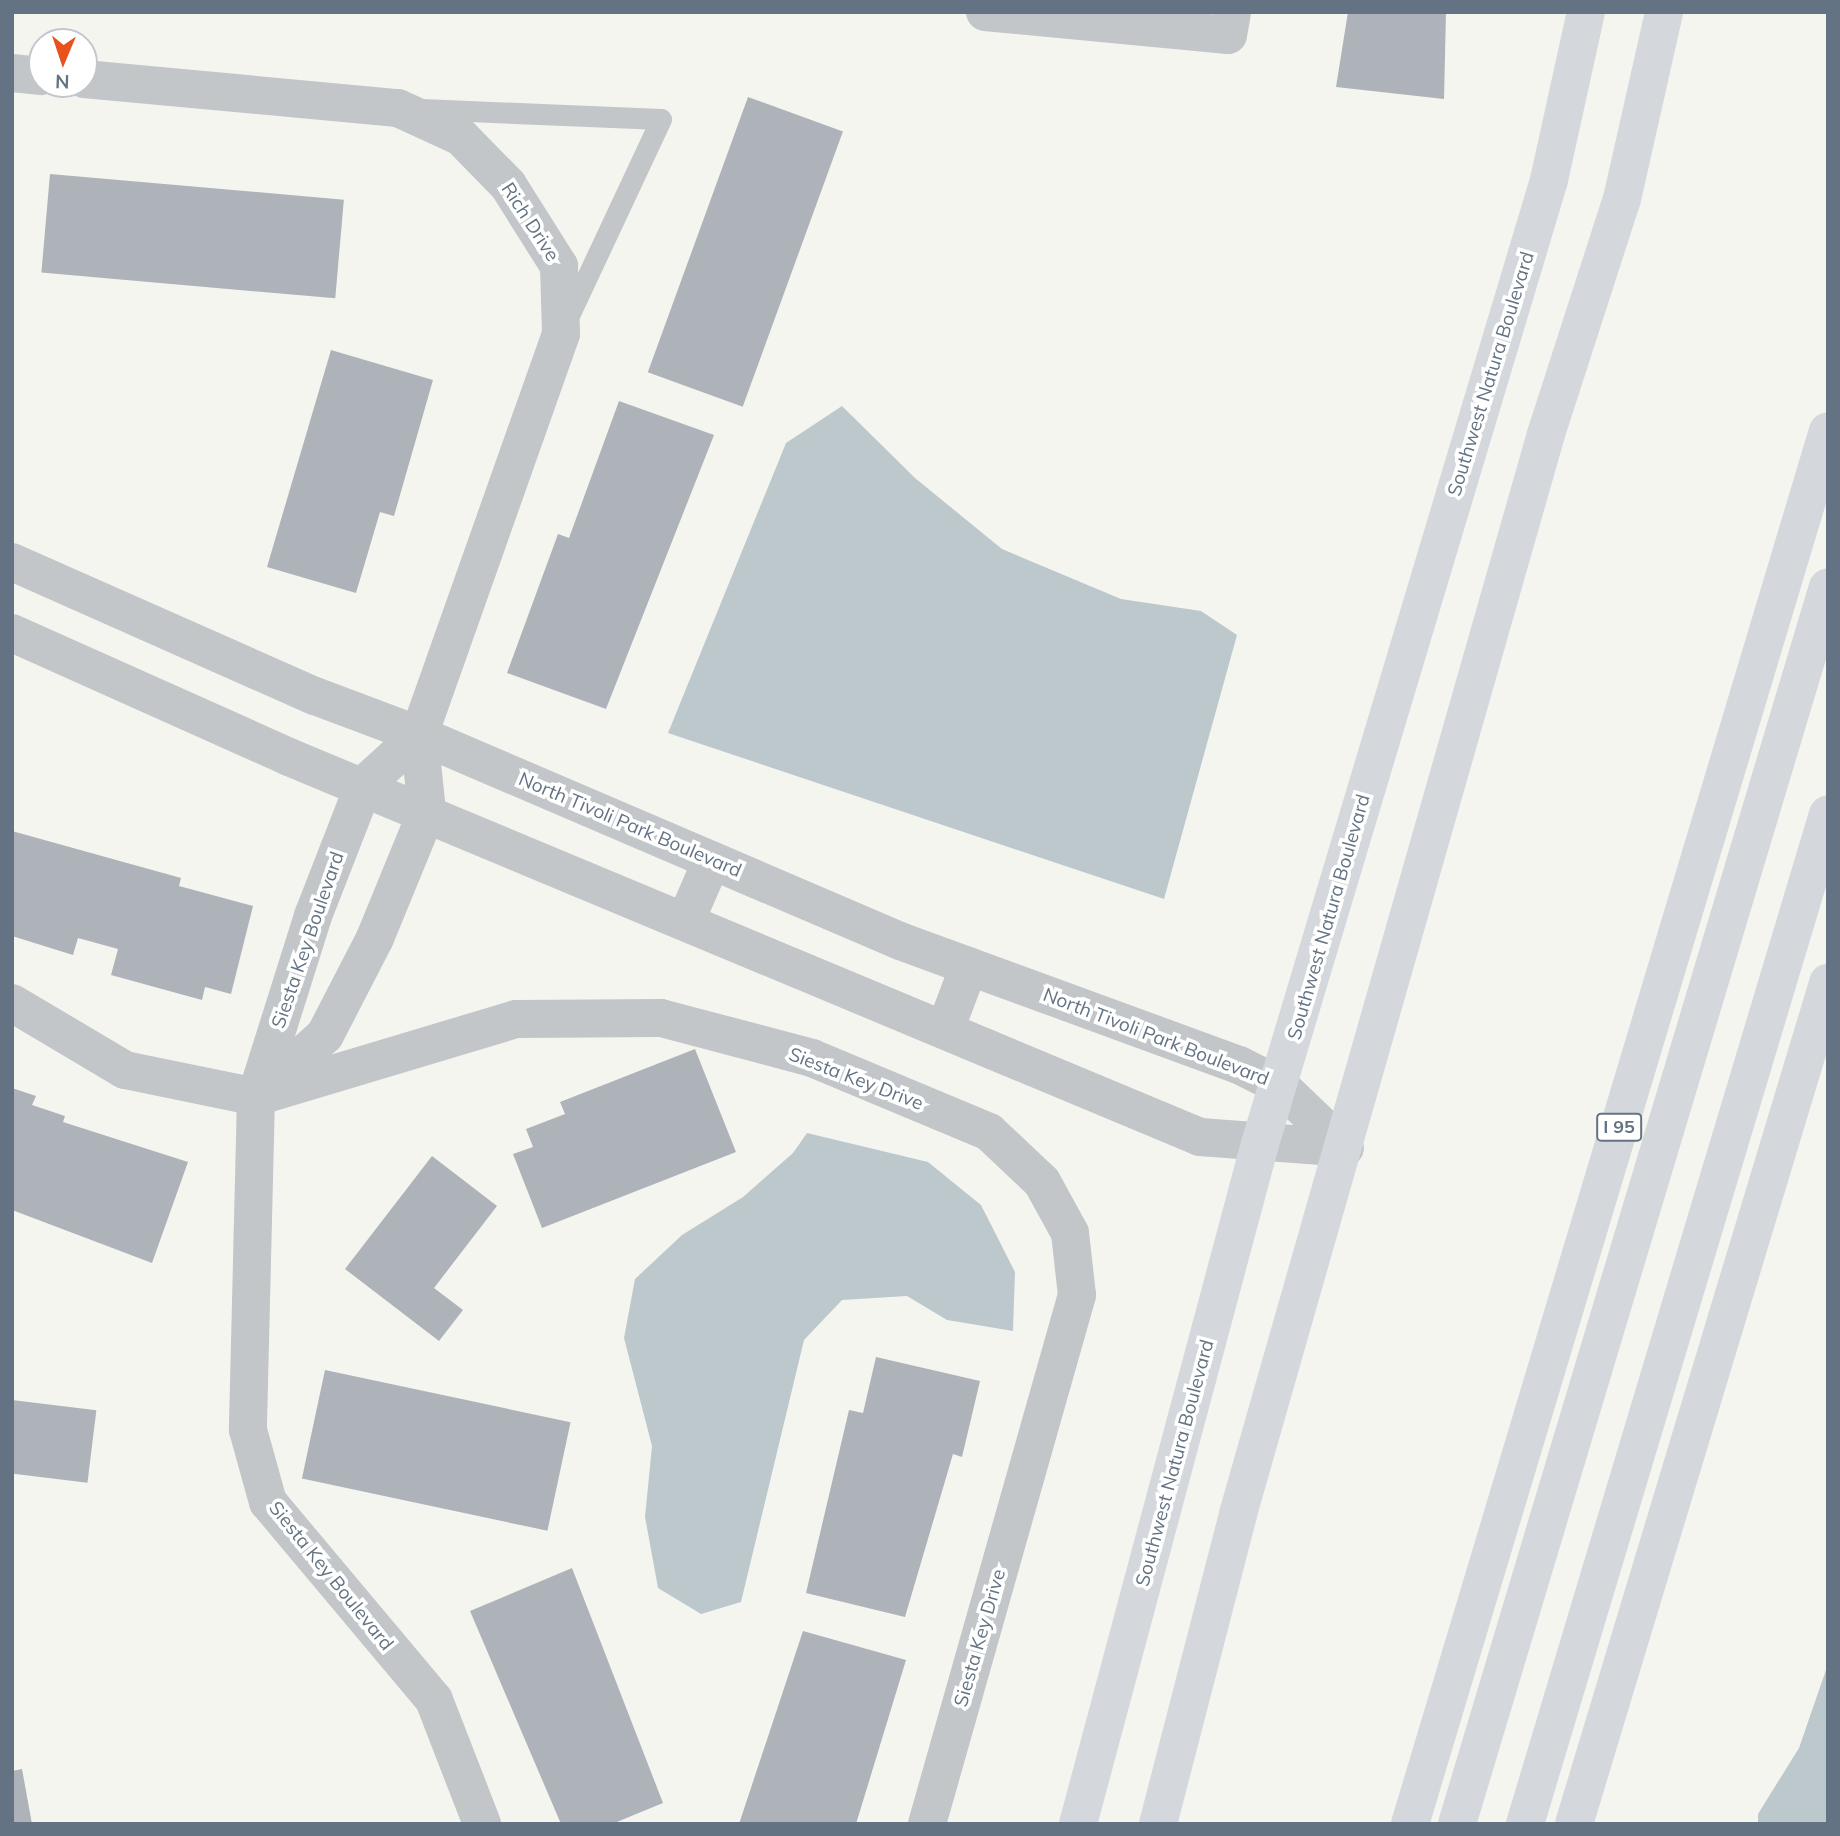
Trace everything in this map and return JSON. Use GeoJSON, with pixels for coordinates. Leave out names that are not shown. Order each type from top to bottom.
{"type":"FeatureCollection","features":[{"type":"Feature","properties":{"kind":"main road","name":"Southwest Natura Boulevard"},"geometry":{"type":"LineString","coordinates":[[1078,1824],[1260,1144],[1549,180],[1586,12]]}},
{"type":"Feature","properties":{"kind":"main road"},"geometry":{"type":"LineString","coordinates":[[1158,1824],[1238,1514],[1345,1148],[1546,434],[1622,199],[1664,12]]}},
{"type":"Feature","properties":{"kind":"main road","name":"I 95"},"geometry":{"type":"LineString","coordinates":[[1410,1824],[1828,431]]}},
{"type":"Feature","properties":{"kind":"main road"},"geometry":{"type":"LineString","coordinates":[[1457,1824],[1828,587]]}},
{"type":"Feature","properties":{"kind":"main road"},"geometry":{"type":"LineString","coordinates":[[1525,1824],[1828,814]]}},
{"type":"Feature","properties":{"kind":"main road"},"geometry":{"type":"LineString","coordinates":[[1574,1824],[1828,983]]}},
{"type":"Feature","properties":{"kind":"street"},"geometry":{"type":"LineString","coordinates":[[985,12],[1228,35],[1232,12]]}},
{"type":"Feature","properties":{"kind":"street","name":"Rich Drive"},"geometry":{"type":"LineString","coordinates":[[98,80],[398,108],[461,137],[508,185],[559,266],[561,334],[419,735],[364,785]]}},
{"type":"Feature","properties":{"kind":"street","name":"North Tivoli Park Boulevard"},"geometry":{"type":"LineString","coordinates":[[12,562],[314,696],[419,735],[969,966],[1239,1065],[1279,1085],[1345,1148]]}},
{"type":"Feature","properties":{"kind":"street"},"geometry":{"type":"LineString","coordinates":[[12,633],[364,785],[1200,1137],[1260,1144],[1345,1148]]}},
{"type":"Feature","properties":{"kind":"street","name":"Siesta Key Boulevard"},"geometry":{"type":"LineString","coordinates":[[256,1097],[325,1035],[375,938],[427,811],[419,735]]}},
{"type":"Feature","properties":{"kind":"street","name":"Siesta Key Boulevard"},"geometry":{"type":"LineString","coordinates":[[364,785],[313,916],[256,1097],[248,1430],[268,1502],[434,1700],[482,1824]]}},
{"type":"Feature","properties":{"kind":"street"},"geometry":{"type":"LineString","coordinates":[[686,920],[712,860]]}},
{"type":"Feature","properties":{"kind":"street"},"geometry":{"type":"LineString","coordinates":[[945,1030],[969,966]]}},
{"type":"Feature","properties":{"kind":"street","name":"Siesta Key Drive"},"geometry":{"type":"LineString","coordinates":[[12,1003],[125,1069],[256,1097],[516,1019],[661,1018],[811,1058],[977,1127],[1042,1182],[1070,1233],[1077,1295],[927,1824]]}},
{"type":"Feature","properties":{"kind":"lane"},"geometry":{"type":"LineString","coordinates":[[398,108],[661,119],[561,334]]}},
{"type":"Feature","properties":{"kind":"shaded area"},"geometry":{"type":"Polygon","coordinates":[[[842,406],[915,478],[1002,549],[1121,599],[1201,611],[1237,635],[1164,899],[668,733],[786,443],[842,406]]]}},
{"type":"Feature","properties":{"kind":"shaded area"},"geometry":{"type":"Polygon","coordinates":[[[807,1133],[928,1162],[981,1205],[1015,1272],[1013,1331],[947,1320],[907,1296],[842,1300],[804,1340],[741,1602],[701,1614],[658,1588],[645,1517],[652,1446],[624,1338],[635,1279],[682,1235],[743,1197],[793,1153],[807,1133]]]}},
{"type":"Feature","properties":{"kind":"shaded area"},"geometry":{"type":"Polygon","coordinates":[[[1828,1664],[1828,1824],[1758,1824],[1758,1814],[1799,1748],[1828,1664]]]}},
{"type":"Feature","properties":{"kind":"building"},"geometry":{"type":"Polygon","coordinates":[[[1348,12],[1446,12],[1444,99],[1336,87],[1348,12]]]}},
{"type":"Feature","properties":{"kind":"building"},"geometry":{"type":"Polygon","coordinates":[[[748,97],[843,132],[743,407],[648,372],[748,97]]]}},
{"type":"Feature","properties":{"kind":"building"},"geometry":{"type":"Polygon","coordinates":[[[50,174],[344,200],[335,298],[41,273],[50,174]]]}},
{"type":"Feature","properties":{"kind":"building"},"geometry":{"type":"Polygon","coordinates":[[[331,350],[433,380],[394,516],[380,512],[356,593],[267,567],[331,350]]]}},
{"type":"Feature","properties":{"kind":"building"},"geometry":{"type":"Polygon","coordinates":[[[619,401],[714,435],[606,709],[507,673],[558,534],[569,538],[619,401]]]}},
{"type":"Feature","properties":{"kind":"building"},"geometry":{"type":"Polygon","coordinates":[[[12,831],[181,878],[179,886],[253,906],[231,994],[205,987],[202,1000],[111,975],[118,949],[78,938],[73,955],[12,936],[12,831]]]}},
{"type":"Feature","properties":{"kind":"building"},"geometry":{"type":"Polygon","coordinates":[[[695,1049],[736,1152],[542,1228],[513,1154],[533,1147],[526,1129],[565,1114],[560,1102],[695,1049]]]}},
{"type":"Feature","properties":{"kind":"building"},"geometry":{"type":"Polygon","coordinates":[[[12,1088],[36,1096],[32,1105],[65,1116],[63,1122],[188,1162],[152,1263],[12,1210],[12,1088]]]}},
{"type":"Feature","properties":{"kind":"building"},"geometry":{"type":"Polygon","coordinates":[[[432,1156],[497,1206],[434,1288],[463,1310],[439,1341],[345,1269],[432,1156]]]}},
{"type":"Feature","properties":{"kind":"building"},"geometry":{"type":"Polygon","coordinates":[[[876,1357],[980,1381],[962,1457],[953,1454],[905,1617],[806,1593],[849,1410],[863,1413],[876,1357]]]}},
{"type":"Feature","properties":{"kind":"building"},"geometry":{"type":"Polygon","coordinates":[[[325,1370],[571,1422],[547,1531],[302,1479],[325,1370]]]}},
{"type":"Feature","properties":{"kind":"building"},"geometry":{"type":"Polygon","coordinates":[[[12,1400],[96,1410],[87,1483],[12,1474],[12,1400]]]}},
{"type":"Feature","properties":{"kind":"building"},"geometry":{"type":"Polygon","coordinates":[[[572,1568],[663,1803],[612,1824],[561,1824],[470,1611],[572,1568]]]}},
{"type":"Feature","properties":{"kind":"building"},"geometry":{"type":"Polygon","coordinates":[[[803,1631],[906,1660],[856,1824],[739,1824],[803,1631]]]}},
{"type":"Feature","properties":{"kind":"building"},"geometry":{"type":"Polygon","coordinates":[[[22,1769],[32,1824],[12,1824],[12,1771],[22,1769]]]}}]}
